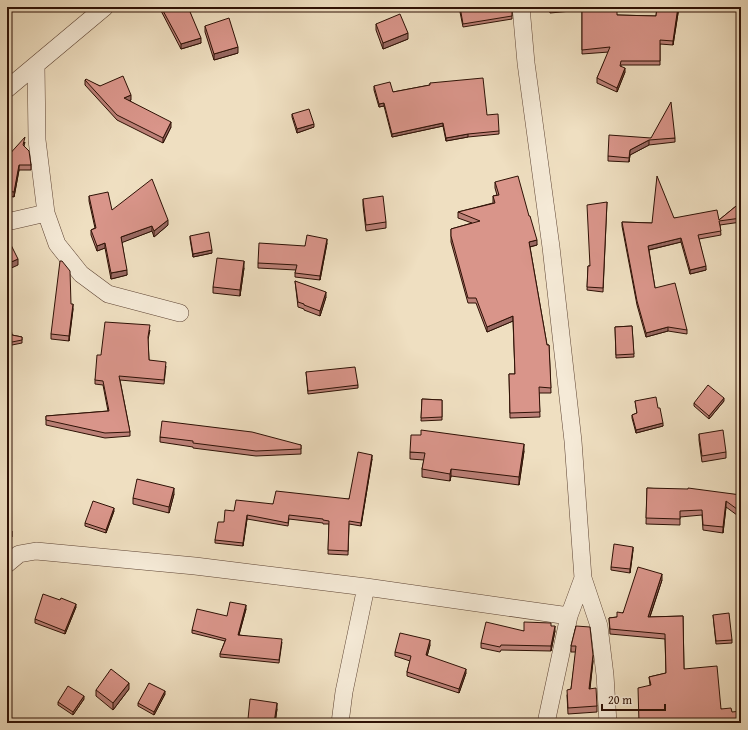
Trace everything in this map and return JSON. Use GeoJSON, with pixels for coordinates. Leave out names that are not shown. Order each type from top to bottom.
{"type":"FeatureCollection","features":[{"type":"Feature","properties":{"kind":"street"},"geometry":{"type":"LineString","coordinates":[[7,90],[105,7]]}},
{"type":"Feature","properties":{"kind":"street"},"geometry":{"type":"LineString","coordinates":[[521,7],[526,63],[551,248],[573,442],[583,578],[599,626],[605,675],[608,723]]}},
{"type":"Feature","properties":{"kind":"street"},"geometry":{"type":"LineString","coordinates":[[36,65],[37,140],[46,213],[57,244],[81,274],[108,294],[180,313]]}},
{"type":"Feature","properties":{"kind":"street"},"geometry":{"type":"LineString","coordinates":[[7,222],[46,213]]}},
{"type":"Feature","properties":{"kind":"street"},"geometry":{"type":"LineString","coordinates":[[7,564],[19,554],[36,551],[195,566],[366,587],[569,616]]}},
{"type":"Feature","properties":{"kind":"street"},"geometry":{"type":"LineString","coordinates":[[546,723],[569,616],[583,578]]}},
{"type":"Feature","properties":{"kind":"street"},"geometry":{"type":"LineString","coordinates":[[340,723],[344,692],[366,587]]}},
{"type":"Feature","properties":{"kind":"building"},"geometry":{"type":"Polygon","coordinates":[[[161,7],[188,7],[201,38],[181,44],[161,7]]]}},
{"type":"Feature","properties":{"kind":"building"},"geometry":{"type":"Polygon","coordinates":[[[460,7],[484,7],[512,11],[512,16],[463,24],[460,7]]]}},
{"type":"Feature","properties":{"kind":"building"},"geometry":{"type":"Polygon","coordinates":[[[550,7],[567,7],[550,9],[550,7]]]}},
{"type":"Feature","properties":{"kind":"building"},"geometry":{"type":"Polygon","coordinates":[[[657,7],[678,7],[673,41],[660,40],[660,61],[621,61],[620,66],[625,68],[617,88],[597,78],[610,47],[582,50],[582,9],[617,9],[617,15],[656,16],[657,7]]]}},
{"type":"Feature","properties":{"kind":"building"},"geometry":{"type":"Polygon","coordinates":[[[400,14],[408,33],[383,43],[376,24],[400,14]]]}},
{"type":"Feature","properties":{"kind":"building"},"geometry":{"type":"Polygon","coordinates":[[[229,18],[238,47],[214,54],[205,26],[229,18]]]}},
{"type":"Feature","properties":{"kind":"building"},"geometry":{"type":"Polygon","coordinates":[[[739,45],[741,45],[741,61],[739,61],[739,45]]]}},
{"type":"Feature","properties":{"kind":"building"},"geometry":{"type":"Polygon","coordinates":[[[123,76],[131,95],[124,98],[171,122],[163,138],[117,115],[85,80],[86,79],[100,86],[123,76]]]}},
{"type":"Feature","properties":{"kind":"building"},"geometry":{"type":"Polygon","coordinates":[[[483,78],[487,115],[498,114],[499,131],[446,138],[443,123],[392,134],[384,103],[379,104],[374,86],[390,82],[393,92],[430,85],[430,83],[483,78]]]}},
{"type":"Feature","properties":{"kind":"building"},"geometry":{"type":"Polygon","coordinates":[[[671,102],[675,138],[649,140],[630,150],[629,158],[608,156],[609,135],[651,138],[671,102]]]}},
{"type":"Feature","properties":{"kind":"building"},"geometry":{"type":"Polygon","coordinates":[[[309,109],[314,124],[297,129],[292,114],[309,109]]]}},
{"type":"Feature","properties":{"kind":"building"},"geometry":{"type":"Polygon","coordinates":[[[25,137],[23,145],[29,151],[31,165],[19,165],[14,192],[7,191],[7,157],[25,137]]]}},
{"type":"Feature","properties":{"kind":"building"},"geometry":{"type":"Polygon","coordinates":[[[518,176],[537,240],[529,242],[547,345],[549,345],[551,388],[539,387],[540,412],[510,413],[509,374],[515,374],[513,316],[487,327],[476,298],[468,298],[451,236],[451,229],[480,221],[458,212],[495,203],[493,196],[499,195],[495,182],[518,176]]]}},
{"type":"Feature","properties":{"kind":"building"},"geometry":{"type":"Polygon","coordinates":[[[657,176],[674,218],[717,210],[719,220],[741,202],[741,218],[719,221],[721,231],[698,235],[706,266],[690,270],[681,238],[648,246],[655,288],[675,283],[687,330],[668,327],[646,333],[637,301],[622,222],[652,223],[657,176]]]}},
{"type":"Feature","properties":{"kind":"building"},"geometry":{"type":"Polygon","coordinates":[[[152,179],[168,220],[154,231],[152,226],[121,237],[127,270],[111,273],[105,243],[97,246],[91,230],[96,228],[89,196],[108,192],[112,210],[152,179]]]}},
{"type":"Feature","properties":{"kind":"building"},"geometry":{"type":"Polygon","coordinates":[[[383,196],[386,222],[366,225],[363,199],[383,196]]]}},
{"type":"Feature","properties":{"kind":"building"},"geometry":{"type":"Polygon","coordinates":[[[607,202],[603,288],[587,287],[588,266],[590,266],[587,205],[607,202]]]}},
{"type":"Feature","properties":{"kind":"building"},"geometry":{"type":"Polygon","coordinates":[[[209,232],[212,250],[193,254],[190,236],[209,232]]]}},
{"type":"Feature","properties":{"kind":"building"},"geometry":{"type":"Polygon","coordinates":[[[307,235],[327,239],[320,276],[295,273],[297,265],[258,263],[259,243],[305,246],[307,235]]]}},
{"type":"Feature","properties":{"kind":"building"},"geometry":{"type":"Polygon","coordinates":[[[7,237],[18,259],[7,264],[7,237]]]}},
{"type":"Feature","properties":{"kind":"building"},"geometry":{"type":"Polygon","coordinates":[[[217,258],[244,261],[240,290],[213,287],[217,258]]]}},
{"type":"Feature","properties":{"kind":"building"},"geometry":{"type":"Polygon","coordinates":[[[60,261],[62,261],[70,271],[71,304],[73,304],[69,336],[51,334],[60,261]]]}},
{"type":"Feature","properties":{"kind":"building"},"geometry":{"type":"Polygon","coordinates":[[[295,281],[326,292],[320,311],[298,302],[295,281]]]}},
{"type":"Feature","properties":{"kind":"building"},"geometry":{"type":"Polygon","coordinates":[[[7,321],[10,321],[12,335],[22,337],[22,340],[7,343],[7,321]]]}},
{"type":"Feature","properties":{"kind":"building"},"geometry":{"type":"Polygon","coordinates":[[[105,322],[150,325],[148,337],[149,360],[166,362],[164,380],[119,376],[130,432],[105,433],[46,420],[46,416],[109,411],[103,381],[95,380],[97,355],[101,355],[105,322]]]}},
{"type":"Feature","properties":{"kind":"building"},"geometry":{"type":"Polygon","coordinates":[[[632,326],[634,354],[616,355],[615,327],[632,326]]]}},
{"type":"Feature","properties":{"kind":"building"},"geometry":{"type":"Polygon","coordinates":[[[355,367],[358,385],[308,391],[306,372],[355,367]]]}},
{"type":"Feature","properties":{"kind":"building"},"geometry":{"type":"Polygon","coordinates":[[[708,385],[724,398],[709,416],[694,403],[708,385]]]}},
{"type":"Feature","properties":{"kind":"building"},"geometry":{"type":"Polygon","coordinates":[[[656,397],[663,423],[636,430],[632,415],[637,413],[635,401],[656,397]]]}},
{"type":"Feature","properties":{"kind":"building"},"geometry":{"type":"Polygon","coordinates":[[[422,399],[442,400],[442,417],[421,418],[422,399]]]}},
{"type":"Feature","properties":{"kind":"building"},"geometry":{"type":"Polygon","coordinates":[[[162,421],[252,432],[301,445],[301,449],[256,451],[160,437],[162,421]]]}},
{"type":"Feature","properties":{"kind":"building"},"geometry":{"type":"Polygon","coordinates":[[[421,430],[524,444],[519,477],[451,469],[450,474],[422,469],[425,453],[410,452],[411,435],[421,435],[421,430]]]}},
{"type":"Feature","properties":{"kind":"building"},"geometry":{"type":"Polygon","coordinates":[[[723,430],[726,452],[702,456],[699,434],[723,430]]]}},
{"type":"Feature","properties":{"kind":"building"},"geometry":{"type":"Polygon","coordinates":[[[358,452],[372,455],[361,523],[349,521],[348,551],[328,550],[329,521],[289,515],[288,523],[247,515],[243,543],[215,540],[218,522],[224,522],[225,510],[234,511],[236,500],[273,504],[276,491],[349,499],[358,452]]]}},
{"type":"Feature","properties":{"kind":"building"},"geometry":{"type":"Polygon","coordinates":[[[137,479],[174,488],[169,507],[133,498],[137,479]]]}},
{"type":"Feature","properties":{"kind":"building"},"geometry":{"type":"Polygon","coordinates":[[[647,488],[688,488],[741,495],[741,512],[726,501],[723,527],[703,525],[702,510],[680,511],[680,519],[646,518],[647,488]]]}},
{"type":"Feature","properties":{"kind":"building"},"geometry":{"type":"Polygon","coordinates":[[[93,501],[114,508],[106,530],[85,523],[93,501]]]}},
{"type":"Feature","properties":{"kind":"building"},"geometry":{"type":"Polygon","coordinates":[[[7,527],[12,531],[7,536],[7,527]]]}},
{"type":"Feature","properties":{"kind":"building"},"geometry":{"type":"Polygon","coordinates":[[[614,544],[633,547],[630,569],[611,567],[614,544]]]}},
{"type":"Feature","properties":{"kind":"building"},"geometry":{"type":"Polygon","coordinates":[[[638,567],[662,574],[648,617],[683,616],[684,669],[717,666],[721,709],[731,708],[732,712],[741,711],[741,723],[639,723],[638,688],[651,685],[649,677],[666,673],[665,634],[610,629],[609,618],[617,617],[617,612],[623,613],[638,567]]]}},
{"type":"Feature","properties":{"kind":"building"},"geometry":{"type":"Polygon","coordinates":[[[43,594],[60,600],[61,598],[76,604],[65,631],[35,619],[43,594]]]}},
{"type":"Feature","properties":{"kind":"building"},"geometry":{"type":"Polygon","coordinates":[[[230,602],[246,605],[238,635],[282,639],[279,660],[220,654],[226,639],[192,630],[197,609],[227,616],[230,602]]]}},
{"type":"Feature","properties":{"kind":"building"},"geometry":{"type":"Polygon","coordinates":[[[729,613],[732,640],[716,641],[713,615],[729,613]]]}},
{"type":"Feature","properties":{"kind":"building"},"geometry":{"type":"Polygon","coordinates":[[[486,622],[524,631],[524,622],[551,623],[551,626],[555,626],[551,646],[501,645],[500,647],[481,643],[486,622]]]}},
{"type":"Feature","properties":{"kind":"building"},"geometry":{"type":"Polygon","coordinates":[[[576,626],[590,627],[593,655],[589,689],[596,688],[597,706],[568,708],[567,690],[571,689],[576,646],[571,646],[576,626]]]}},
{"type":"Feature","properties":{"kind":"building"},"geometry":{"type":"Polygon","coordinates":[[[400,633],[430,640],[426,655],[466,669],[459,689],[407,672],[411,656],[395,652],[400,633]]]}},
{"type":"Feature","properties":{"kind":"building"},"geometry":{"type":"Polygon","coordinates":[[[111,669],[129,683],[113,703],[96,690],[111,669]]]}},
{"type":"Feature","properties":{"kind":"building"},"geometry":{"type":"Polygon","coordinates":[[[149,683],[165,691],[154,712],[138,703],[149,683]]]}},
{"type":"Feature","properties":{"kind":"building"},"geometry":{"type":"Polygon","coordinates":[[[68,686],[84,696],[73,712],[58,702],[68,686]]]}},
{"type":"Feature","properties":{"kind":"building"},"geometry":{"type":"Polygon","coordinates":[[[250,699],[277,703],[274,723],[248,719],[250,699]]]}}]}
